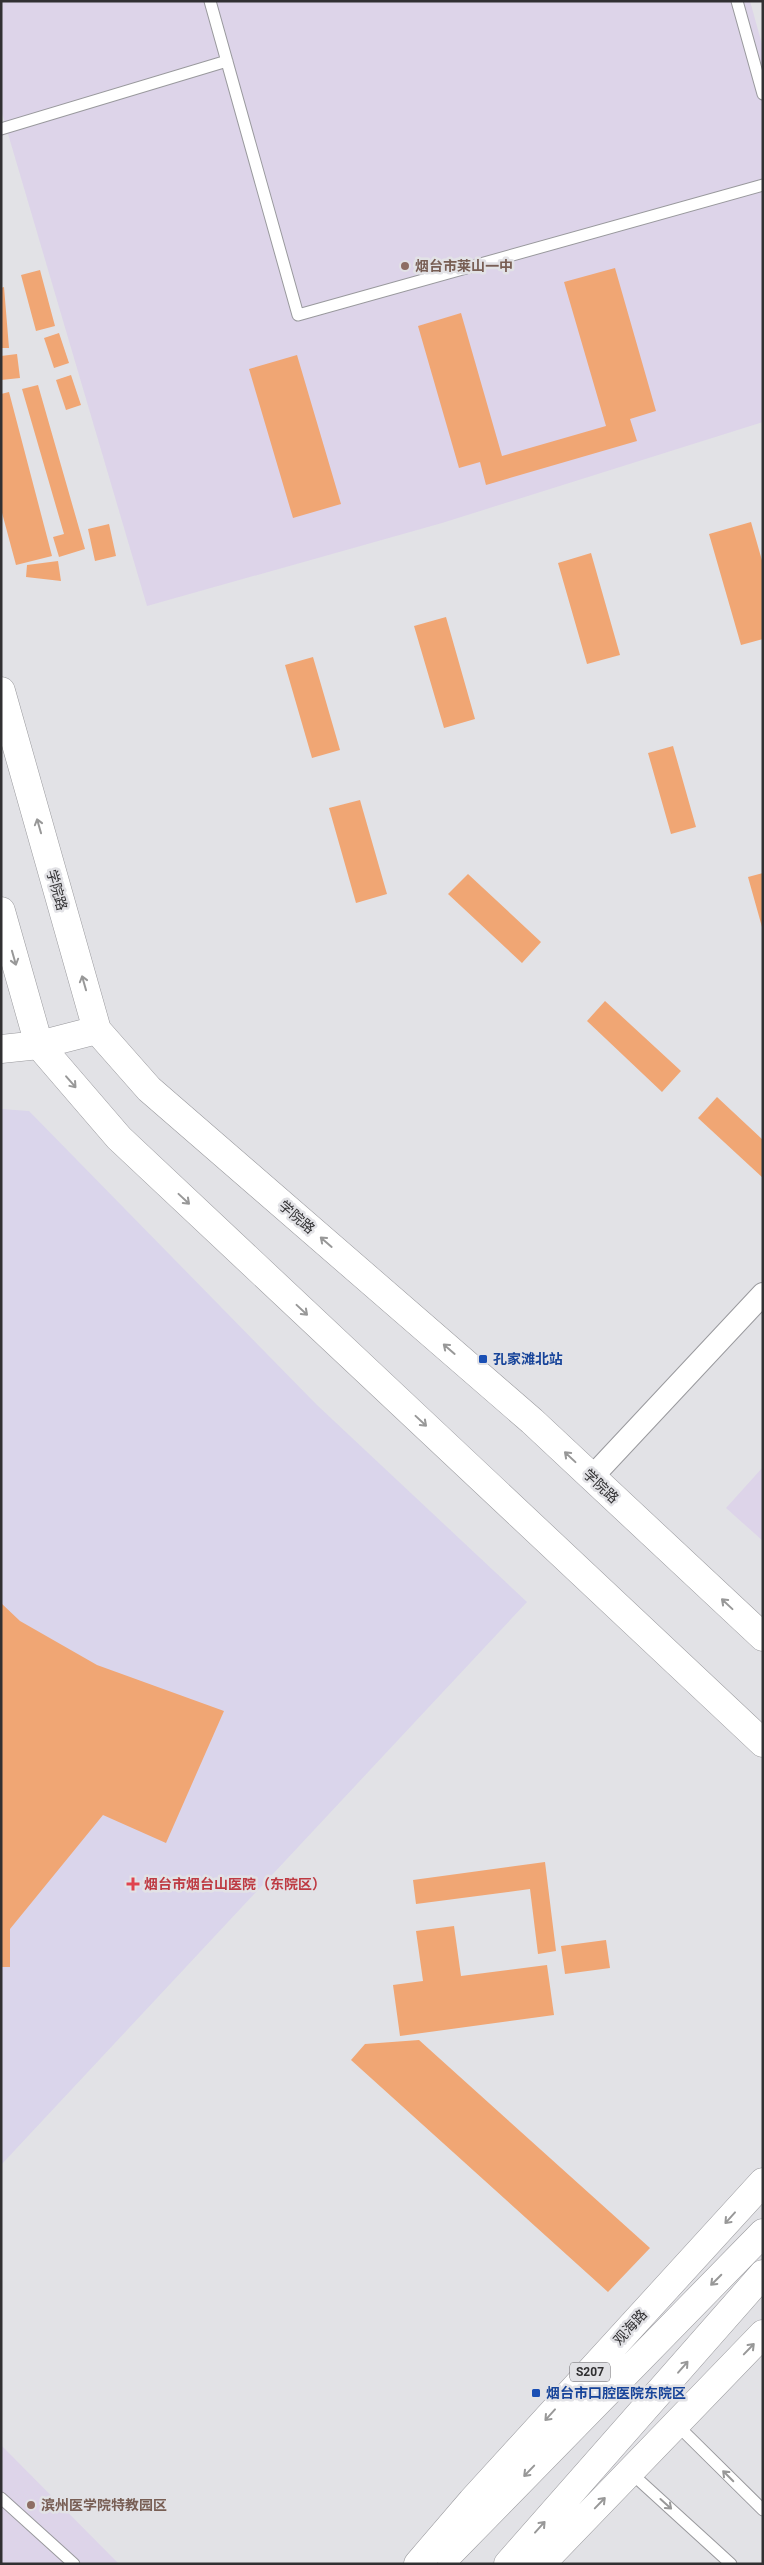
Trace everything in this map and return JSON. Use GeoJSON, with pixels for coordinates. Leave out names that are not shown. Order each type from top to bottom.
{"type":"FeatureCollection","features":[{"type":"Feature","properties":{"kind":"main road","name":"学院路"},"geometry":{"type":"LineString","coordinates":[[1,691],[97,1030],[149,1089],[524,1414],[763,1637]]}},
{"type":"Feature","properties":{"kind":"main road"},"geometry":{"type":"LineString","coordinates":[[1,911],[39,1045],[119,1138],[763,1743]]}},
{"type":"Feature","properties":{"kind":"main road"},"geometry":{"type":"LineString","coordinates":[[1,1049],[39,1045],[97,1030]]}},
{"type":"Feature","properties":{"kind":"main road","name":"观海路"},"geometry":{"type":"LineString","coordinates":[[418,2564],[472,2501],[763,2182]]}},
{"type":"Feature","properties":{"kind":"main road","name":"观海路"},"geometry":{"type":"LineString","coordinates":[[439,2564],[763,2233]]}},
{"type":"Feature","properties":{"kind":"main road"},"geometry":{"type":"LineString","coordinates":[[508,2564],[763,2274]]}},
{"type":"Feature","properties":{"kind":"main road"},"geometry":{"type":"LineString","coordinates":[[541,2564],[763,2334]]}},
{"type":"Feature","properties":{"kind":"street"},"geometry":{"type":"LineString","coordinates":[[592,1477],[763,1294]]}},
{"type":"Feature","properties":{"kind":"lane"},"geometry":{"type":"LineString","coordinates":[[210,1],[298,315],[763,184]]}},
{"type":"Feature","properties":{"kind":"lane"},"geometry":{"type":"LineString","coordinates":[[737,1],[763,94]]}},
{"type":"Feature","properties":{"kind":"lane"},"geometry":{"type":"LineString","coordinates":[[1,129],[228,61]]}},
{"type":"Feature","properties":{"kind":"lane"},"geometry":{"type":"LineString","coordinates":[[676,2424],[763,2510]]}},
{"type":"Feature","properties":{"kind":"lane"},"geometry":{"type":"LineString","coordinates":[[630,2472],[731,2564]]}},
{"type":"Feature","properties":{"kind":"lane"},"geometry":{"type":"LineString","coordinates":[[1,2498],[74,2564]]}},
{"type":"Feature","properties":{"kind":"shaded area","name":"烟台市莱山一中"},"geometry":{"type":"Polygon","coordinates":[[[1,1],[750,1],[763,48],[763,422],[442,523],[147,606],[1,110],[1,1]]]}},
{"type":"Feature","properties":{"kind":"shaded area","name":"烟台市烟台山医院（东院区）"},"geometry":{"type":"Polygon","coordinates":[[[1,1109],[29,1111],[317,1405],[527,1602],[1,2165],[1,1109]]]}},
{"type":"Feature","properties":{"kind":"shaded area"},"geometry":{"type":"Polygon","coordinates":[[[763,1467],[763,1541],[726,1508],[763,1467]]]}},
{"type":"Feature","properties":{"kind":"shaded area","name":"滨州医学院特教园区"},"geometry":{"type":"Polygon","coordinates":[[[1,2445],[119,2564],[1,2564],[1,2445]]]}},
{"type":"Feature","properties":{"kind":"building"},"geometry":{"type":"Polygon","coordinates":[[[615,268],[656,411],[630,419],[637,441],[486,485],[480,462],[459,468],[418,326],[461,313],[502,456],[606,426],[564,282],[615,268]]]}},
{"type":"Feature","properties":{"kind":"building"},"geometry":{"type":"Polygon","coordinates":[[[40,270],[55,326],[36,331],[21,275],[40,270]]]}},
{"type":"Feature","properties":{"kind":"building"},"geometry":{"type":"Polygon","coordinates":[[[4,287],[9,348],[1,348],[1,288],[4,287]]]}},
{"type":"Feature","properties":{"kind":"building"},"geometry":{"type":"Polygon","coordinates":[[[59,333],[69,363],[54,368],[44,338],[59,333]]]}},
{"type":"Feature","properties":{"kind":"building"},"geometry":{"type":"Polygon","coordinates":[[[17,354],[20,378],[1,380],[1,356],[17,354]]]}},
{"type":"Feature","properties":{"kind":"building"},"geometry":{"type":"Polygon","coordinates":[[[297,355],[341,504],[293,518],[249,369],[297,355]]]}},
{"type":"Feature","properties":{"kind":"building"},"geometry":{"type":"Polygon","coordinates":[[[71,375],[81,405],[66,410],[56,380],[71,375]]]}},
{"type":"Feature","properties":{"kind":"building"},"geometry":{"type":"Polygon","coordinates":[[[38,385],[85,549],[59,557],[53,537],[64,534],[22,389],[38,385]]]}},
{"type":"Feature","properties":{"kind":"building"},"geometry":{"type":"Polygon","coordinates":[[[9,392],[52,556],[16,565],[1,509],[1,394],[9,392]]]}},
{"type":"Feature","properties":{"kind":"building"},"geometry":{"type":"Polygon","coordinates":[[[751,522],[763,564],[763,639],[741,645],[709,534],[751,522]]]}},
{"type":"Feature","properties":{"kind":"building"},"geometry":{"type":"Polygon","coordinates":[[[109,524],[116,556],[95,561],[88,529],[109,524]]]}},
{"type":"Feature","properties":{"kind":"building"},"geometry":{"type":"Polygon","coordinates":[[[591,553],[620,655],[587,664],[558,563],[591,553]]]}},
{"type":"Feature","properties":{"kind":"building"},"geometry":{"type":"Polygon","coordinates":[[[58,561],[61,581],[26,577],[27,565],[58,561]]]}},
{"type":"Feature","properties":{"kind":"building"},"geometry":{"type":"Polygon","coordinates":[[[446,617],[475,719],[444,728],[414,626],[446,617]]]}},
{"type":"Feature","properties":{"kind":"building"},"geometry":{"type":"Polygon","coordinates":[[[313,657],[340,750],[312,758],[285,665],[313,657]]]}},
{"type":"Feature","properties":{"kind":"building"},"geometry":{"type":"Polygon","coordinates":[[[673,746],[696,827],[671,834],[648,753],[673,746]]]}},
{"type":"Feature","properties":{"kind":"building"},"geometry":{"type":"Polygon","coordinates":[[[360,800],[387,894],[356,903],[329,808],[360,800]]]}},
{"type":"Feature","properties":{"kind":"building"},"geometry":{"type":"Polygon","coordinates":[[[763,873],[763,927],[762,927],[748,877],[763,873]]]}},
{"type":"Feature","properties":{"kind":"building"},"geometry":{"type":"Polygon","coordinates":[[[468,874],[541,942],[522,963],[448,894],[468,874]]]}},
{"type":"Feature","properties":{"kind":"building"},"geometry":{"type":"Polygon","coordinates":[[[605,1001],[681,1071],[662,1092],[587,1021],[605,1001]]]}},
{"type":"Feature","properties":{"kind":"building"},"geometry":{"type":"Polygon","coordinates":[[[717,1097],[763,1140],[763,1178],[698,1118],[717,1097]]]}},
{"type":"Feature","properties":{"kind":"building"},"geometry":{"type":"Polygon","coordinates":[[[1,1603],[20,1621],[97,1665],[224,1711],[166,1843],[103,1815],[10,1929],[10,1967],[1,1967],[1,1603]]]}},
{"type":"Feature","properties":{"kind":"building"},"geometry":{"type":"Polygon","coordinates":[[[545,1862],[556,1951],[538,1954],[530,1889],[416,1904],[413,1880],[545,1862]]]}},
{"type":"Feature","properties":{"kind":"building"},"geometry":{"type":"Polygon","coordinates":[[[454,1926],[461,1976],[547,1965],[554,2015],[400,2036],[393,1985],[423,1981],[416,1931],[454,1926]]]}},
{"type":"Feature","properties":{"kind":"building"},"geometry":{"type":"Polygon","coordinates":[[[606,1940],[610,1968],[565,1974],[561,1946],[606,1940]]]}},
{"type":"Feature","properties":{"kind":"building"},"geometry":{"type":"Polygon","coordinates":[[[419,2040],[650,2248],[608,2292],[351,2060],[365,2044],[419,2040]]]}},
{"type":"Feature","properties":{"kind":"place","name":"烟台市莱山一中"},"geometry":{"type":"Point","coordinates":[405,266]}},
{"type":"Feature","properties":{"kind":"place","name":"孔家滩北站"},"geometry":{"type":"Point","coordinates":[483,1359]}},
{"type":"Feature","properties":{"kind":"place","name":"烟台市烟台山医院（东院区）"},"geometry":{"type":"Point","coordinates":[133,1884]}},
{"type":"Feature","properties":{"kind":"place","name":"烟台市口腔医院东院区"},"geometry":{"type":"Point","coordinates":[536,2393]}},
{"type":"Feature","properties":{"kind":"place","name":"滨州医学院特教园区"},"geometry":{"type":"Point","coordinates":[31,2505]}}]}
